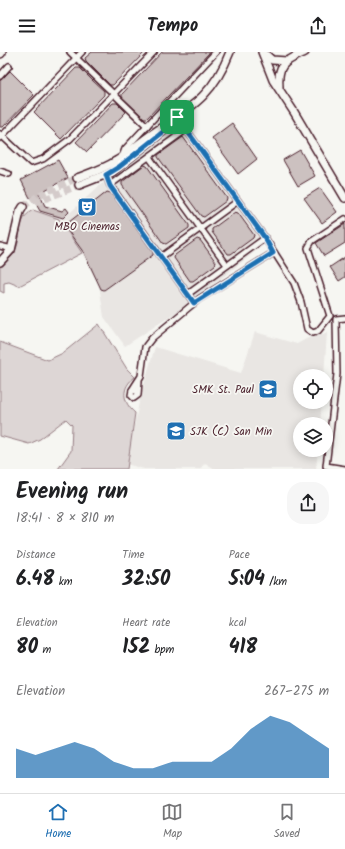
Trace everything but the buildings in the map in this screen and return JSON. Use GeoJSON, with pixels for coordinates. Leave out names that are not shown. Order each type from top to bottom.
{"type":"FeatureCollection","features":[{"type":"Feature","properties":{"kind":"street"},"geometry":{"type":"LineString","coordinates":[[70,52],[147,126]]}},
{"type":"Feature","properties":{"kind":"street"},"geometry":{"type":"LineString","coordinates":[[82,52],[1,136],[31,163],[43,160],[64,143],[154,52]]}},
{"type":"Feature","properties":{"kind":"street"},"geometry":{"type":"LineString","coordinates":[[122,158],[125,149],[216,52]]}},
{"type":"Feature","properties":{"kind":"street"},"geometry":{"type":"LineString","coordinates":[[171,122],[163,132],[119,167],[106,175],[78,181],[122,158],[145,139],[171,122],[206,95],[213,86],[230,52]]}},
{"type":"Feature","properties":{"kind":"street"},"geometry":{"type":"LineString","coordinates":[[263,52],[272,60],[287,61]]}},
{"type":"Feature","properties":{"kind":"street"},"geometry":{"type":"LineString","coordinates":[[263,52],[267,67],[279,89],[345,198]]}},
{"type":"Feature","properties":{"kind":"street"},"geometry":{"type":"LineString","coordinates":[[279,89],[278,73],[287,61],[305,52]]}},
{"type":"Feature","properties":{"kind":"street"},"geometry":{"type":"LineString","coordinates":[[0,76],[9,66]]}},
{"type":"Feature","properties":{"kind":"street"},"geometry":{"type":"LineString","coordinates":[[177,117],[265,238],[297,290],[307,329],[316,333],[330,316],[308,248],[312,241],[345,219]]}},
{"type":"Feature","properties":{"kind":"street"},"geometry":{"type":"LineString","coordinates":[[110,186],[187,130]]}},
{"type":"Feature","properties":{"kind":"street"},"geometry":{"type":"LineString","coordinates":[[149,157],[227,265]]}},
{"type":"Feature","properties":{"kind":"street"},"geometry":{"type":"LineString","coordinates":[[0,171],[9,174]]}},
{"type":"Feature","properties":{"kind":"street"},"geometry":{"type":"LineString","coordinates":[[106,175],[110,186],[194,303]]}},
{"type":"Feature","properties":{"kind":"street"},"geometry":{"type":"LineString","coordinates":[[161,257],[238,201]]}},
{"type":"Feature","properties":{"kind":"street"},"geometry":{"type":"LineString","coordinates":[[0,262],[12,249],[19,216],[24,208]]}},
{"type":"Feature","properties":{"kind":"street"},"geometry":{"type":"LineString","coordinates":[[188,294],[265,238]]}},
{"type":"Feature","properties":{"kind":"street"},"geometry":{"type":"LineString","coordinates":[[0,246],[12,249]]}},
{"type":"Feature","properties":{"kind":"street"},"geometry":{"type":"LineString","coordinates":[[139,380],[130,393],[132,397],[137,396],[147,342],[194,303],[273,253]]}},
{"type":"Feature","properties":{"kind":"street"},"geometry":{"type":"LineString","coordinates":[[345,318],[336,319],[337,374],[326,466],[345,469]]}},
{"type":"Feature","properties":{"kind":"shaded area"},"geometry":{"type":"Polygon","coordinates":[[[184,122],[267,242],[193,301],[125,346],[104,317],[99,285],[82,253],[61,221],[99,186],[184,122]]]}},
{"type":"Feature","properties":{"kind":"shaded area"},"geometry":{"type":"Polygon","coordinates":[[[33,210],[59,219],[82,253],[19,286],[9,282],[4,283],[4,293],[0,291],[0,266],[14,253],[17,247],[21,224],[27,214],[33,210]]]}},
{"type":"Feature","properties":{"kind":"shaded area"},"geometry":{"type":"Polygon","coordinates":[[[99,324],[127,369],[135,377],[130,381],[125,390],[128,404],[135,413],[127,469],[58,469],[71,451],[72,425],[66,419],[40,439],[29,444],[0,436],[0,342],[48,360],[63,353],[99,324]]]}},
{"type":"Feature","properties":{"kind":"shaded area"},"geometry":{"type":"Polygon","coordinates":[[[255,332],[297,344],[308,338],[327,333],[324,369],[293,369],[293,409],[321,409],[321,417],[293,417],[293,457],[317,457],[316,469],[215,469],[205,463],[200,469],[144,469],[126,464],[140,398],[155,347],[241,373],[255,332]]]}},
{"type":"Feature","properties":{"kind":"tunnel"},"geometry":{"type":"LineString","coordinates":[[23,207],[39,195],[77,178]]}},
{"type":"Feature","properties":{"kind":"tunnel"},"geometry":{"type":"LineString","coordinates":[[35,203],[79,185]]}},
{"type":"Feature","properties":{"kind":"place","name":"MBO Cinemas"},"geometry":{"type":"Point","coordinates":[87,207]}},
{"type":"Feature","properties":{"kind":"place","name":"SMK St. Paul"},"geometry":{"type":"Point","coordinates":[268,389]}},
{"type":"Feature","properties":{"kind":"place","name":"SJK (C) San Min"},"geometry":{"type":"Point","coordinates":[176,431]}},
{"type":"Feature","properties":{"kind":"route"},"geometry":{"type":"LineString","coordinates":[[177,117],[265,238],[273,253],[235,275],[194,303],[110,186],[106,175],[119,167],[163,132],[177,117]]}}]}
